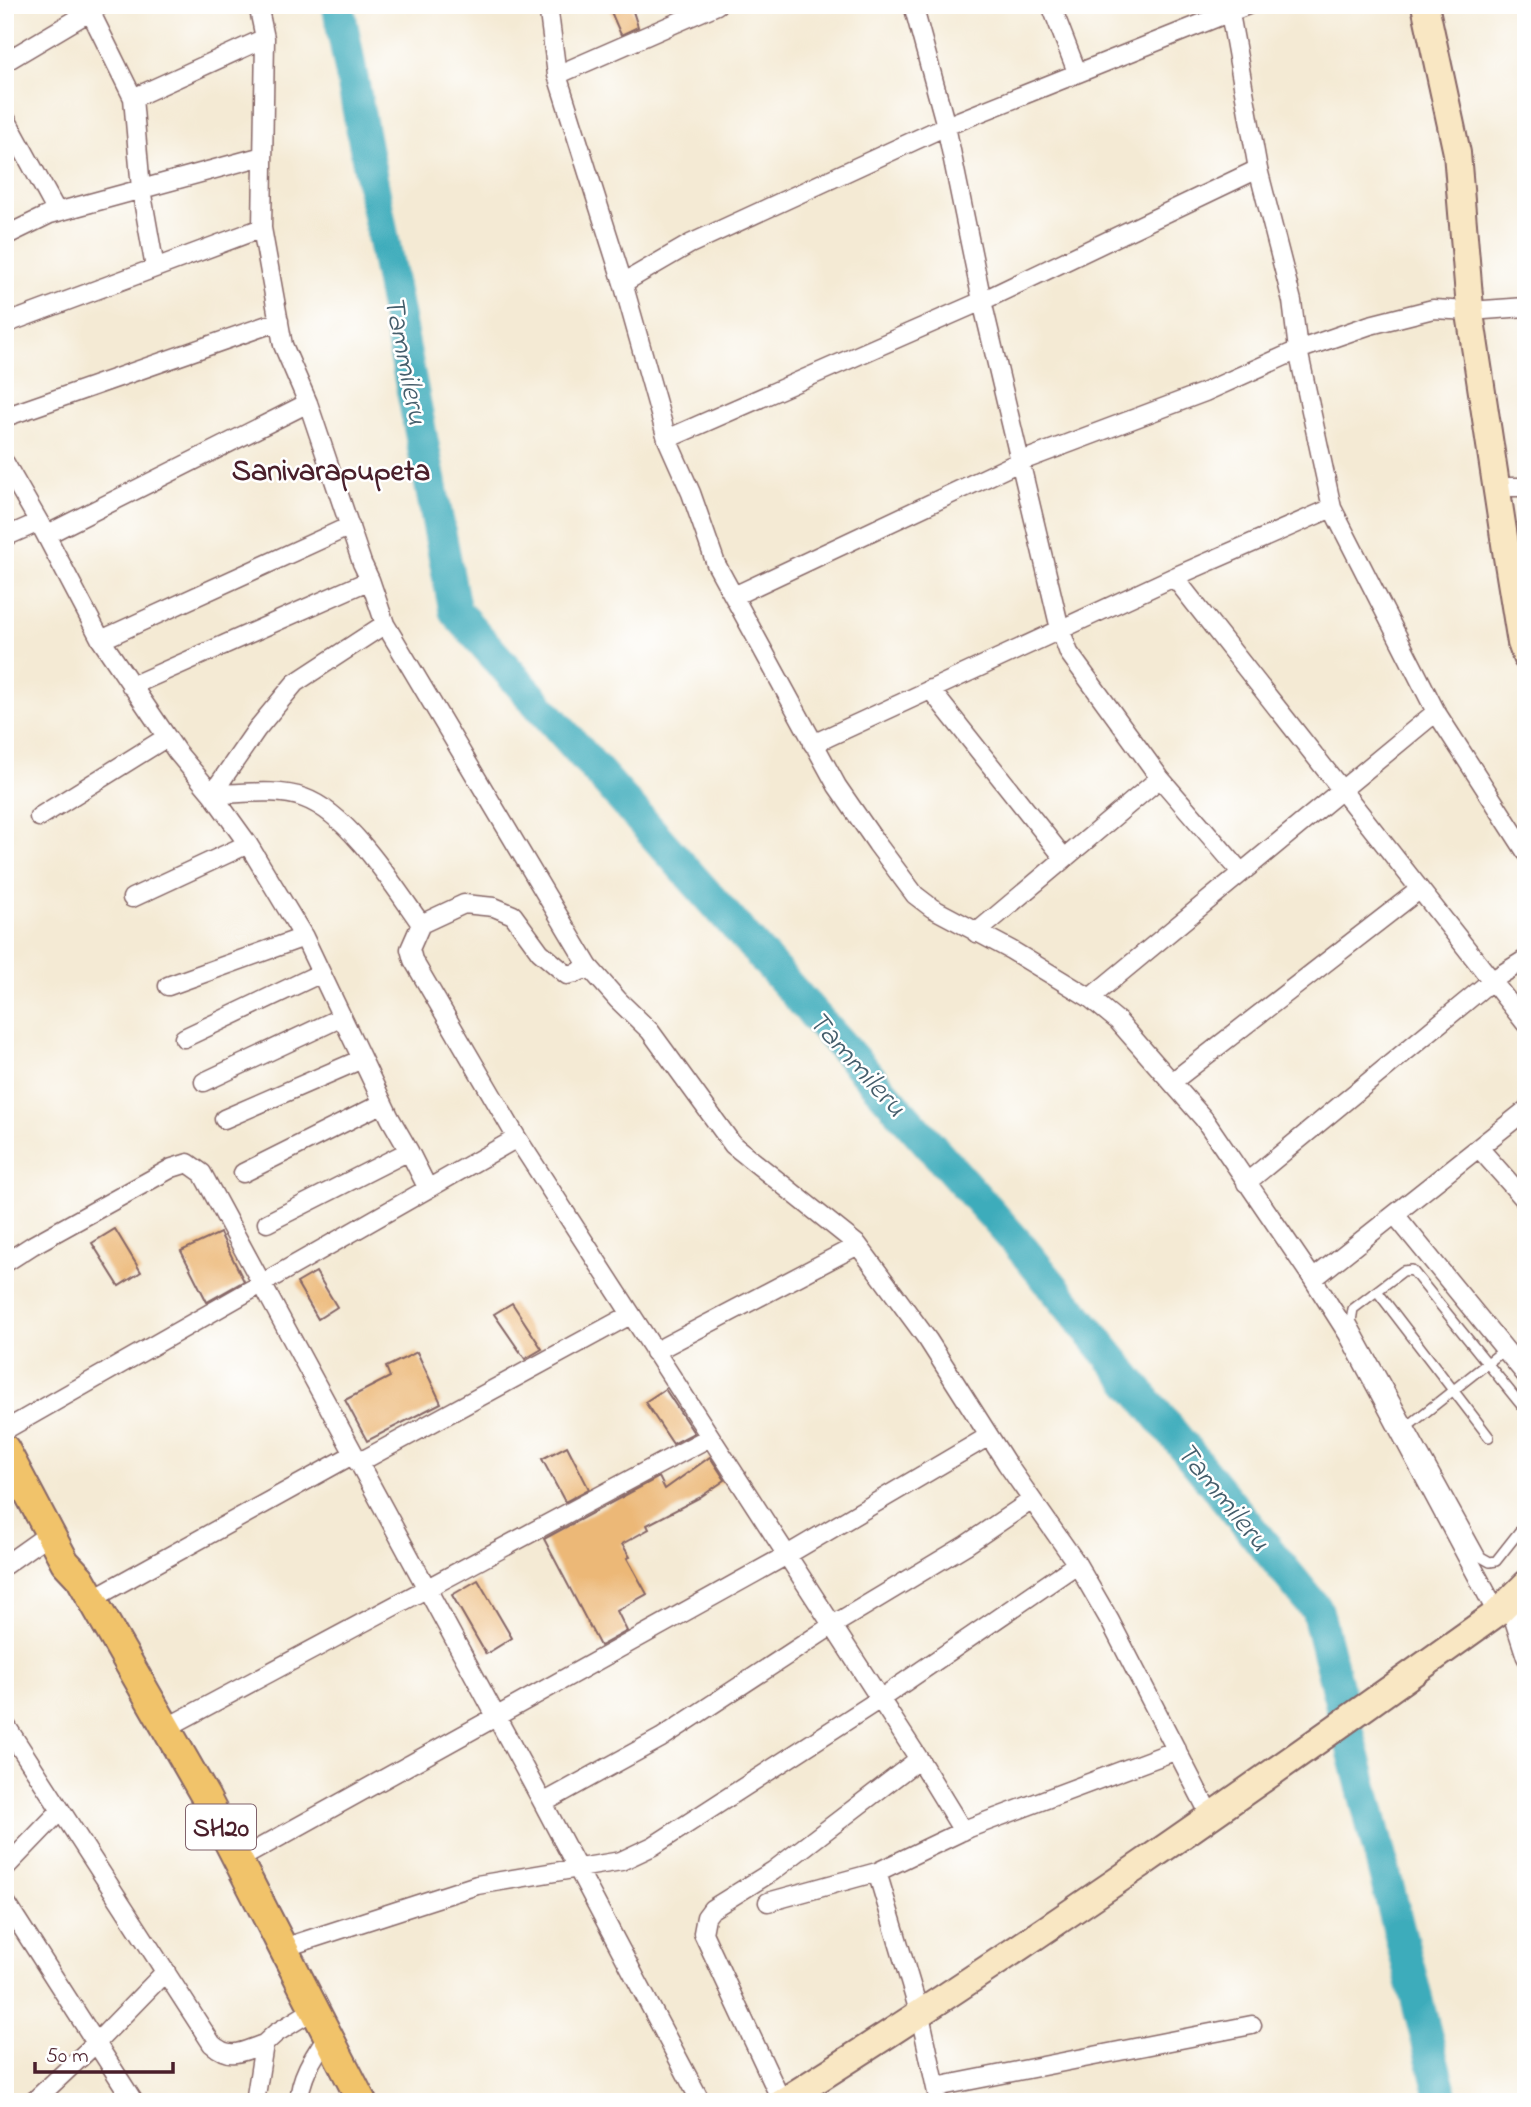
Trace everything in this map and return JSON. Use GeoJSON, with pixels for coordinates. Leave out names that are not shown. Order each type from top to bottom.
{"type":"FeatureCollection","features":[{"type":"Feature","properties":{"kind":"main road"},"geometry":{"type":"LineString","coordinates":[[1425,5],[1457,153],[1470,311],[1521,643],[1526,657]]}},
{"type":"Feature","properties":{"kind":"main road","name":"SH20"},"geometry":{"type":"LineString","coordinates":[[5,1449],[65,1562],[80,1578],[166,1728],[238,1860],[362,2102]]}},
{"type":"Feature","properties":{"kind":"main road"},"geometry":{"type":"LineString","coordinates":[[782,2102],[920,2015],[1237,1799],[1497,1613],[1526,1584]]}},
{"type":"Feature","properties":{"kind":"street"},"geometry":{"type":"LineString","coordinates":[[258,5],[265,38],[262,228],[283,345],[308,403],[385,624],[589,967],[650,1031],[733,1145],[858,1245],[928,1340],[989,1436],[1077,1564],[1211,1816]]}},
{"type":"Feature","properties":{"kind":"street"},"geometry":{"type":"LineString","coordinates":[[548,5],[557,75],[623,282],[667,439],[691,493],[716,564],[837,786],[915,895],[932,908],[1051,973],[1090,998],[1118,1021],[1204,1119],[1314,1279],[1405,1429],[1467,1560],[1497,1613]]}},
{"type":"Feature","properties":{"kind":"street"},"geometry":{"type":"LineString","coordinates":[[557,75],[717,5]]}},
{"type":"Feature","properties":{"kind":"street"},"geometry":{"type":"LineString","coordinates":[[913,5],[946,126],[1019,461],[1060,629],[1069,653],[1160,778],[1241,872]]}},
{"type":"Feature","properties":{"kind":"street"},"geometry":{"type":"LineString","coordinates":[[1051,5],[1077,72]]}},
{"type":"Feature","properties":{"kind":"street"},"geometry":{"type":"LineString","coordinates":[[5,62],[93,7],[133,98],[141,190],[155,268]]}},
{"type":"Feature","properties":{"kind":"street"},"geometry":{"type":"LineString","coordinates":[[623,282],[690,244],[946,126],[1242,8],[1258,169],[1292,301],[1298,350],[1332,508],[1436,712],[1526,852]]}},
{"type":"Feature","properties":{"kind":"street"},"geometry":{"type":"LineString","coordinates":[[133,98],[265,38]]}},
{"type":"Feature","properties":{"kind":"street"},"geometry":{"type":"LineString","coordinates":[[5,117],[57,212]]}},
{"type":"Feature","properties":{"kind":"street"},"geometry":{"type":"LineString","coordinates":[[5,236],[57,212],[263,156]]}},
{"type":"Feature","properties":{"kind":"street"},"geometry":{"type":"LineString","coordinates":[[667,439],[982,301],[1258,169]]}},
{"type":"Feature","properties":{"kind":"street"},"geometry":{"type":"LineString","coordinates":[[5,324],[262,228]]}},
{"type":"Feature","properties":{"kind":"street"},"geometry":{"type":"LineString","coordinates":[[734,596],[1019,461],[1205,392],[1298,350],[1370,325],[1433,309],[1470,311],[1526,307]]}},
{"type":"Feature","properties":{"kind":"street"},"geometry":{"type":"LineString","coordinates":[[5,417],[279,321]]}},
{"type":"Feature","properties":{"kind":"street"},"geometry":{"type":"LineString","coordinates":[[5,537],[43,529],[308,403]]}},
{"type":"Feature","properties":{"kind":"street"},"geometry":{"type":"LineString","coordinates":[[5,463],[101,640],[167,737],[248,844],[304,937],[383,1103],[428,1189]]}},
{"type":"Feature","properties":{"kind":"street"},"geometry":{"type":"LineString","coordinates":[[1496,486],[1526,486]]}},
{"type":"Feature","properties":{"kind":"street"},"geometry":{"type":"LineString","coordinates":[[813,744],[1174,577],[1332,508]]}},
{"type":"Feature","properties":{"kind":"street"},"geometry":{"type":"LineString","coordinates":[[101,640],[350,526]]}},
{"type":"Feature","properties":{"kind":"street"},"geometry":{"type":"LineString","coordinates":[[1174,577],[1526,1024]]}},
{"type":"Feature","properties":{"kind":"street"},"geometry":{"type":"LineString","coordinates":[[131,686],[370,580]]}},
{"type":"Feature","properties":{"kind":"street"},"geometry":{"type":"LineString","coordinates":[[212,794],[257,729],[295,683],[385,624]]}},
{"type":"Feature","properties":{"kind":"street"},"geometry":{"type":"LineString","coordinates":[[930,690],[1065,858]]}},
{"type":"Feature","properties":{"kind":"street"},"geometry":{"type":"LineString","coordinates":[[1090,998],[1436,712]]}},
{"type":"Feature","properties":{"kind":"street"},"geometry":{"type":"LineString","coordinates":[[39,817],[167,737]]}},
{"type":"Feature","properties":{"kind":"street"},"geometry":{"type":"LineString","coordinates":[[976,933],[1160,778]]}},
{"type":"Feature","properties":{"kind":"street"},"geometry":{"type":"LineString","coordinates":[[212,794],[281,793],[306,798],[339,819],[383,871],[421,924]]}},
{"type":"Feature","properties":{"kind":"street"},"geometry":{"type":"LineString","coordinates":[[132,898],[248,844]]}},
{"type":"Feature","properties":{"kind":"street"},"geometry":{"type":"LineString","coordinates":[[1172,1082],[1419,890]]}},
{"type":"Feature","properties":{"kind":"street"},"geometry":{"type":"LineString","coordinates":[[589,967],[576,974],[566,975],[540,952],[513,915],[494,907],[464,904],[421,924],[410,949],[413,960],[517,1138],[833,1625],[963,1831]]}},
{"type":"Feature","properties":{"kind":"street"},"geometry":{"type":"LineString","coordinates":[[168,986],[304,937]]}},
{"type":"Feature","properties":{"kind":"street"},"geometry":{"type":"LineString","coordinates":[[1246,1183],[1491,981],[1526,959]]}},
{"type":"Feature","properties":{"kind":"street"},"geometry":{"type":"LineString","coordinates":[[184,1038],[321,973]]}},
{"type":"Feature","properties":{"kind":"street"},"geometry":{"type":"LineString","coordinates":[[204,1082],[342,1017]]}},
{"type":"Feature","properties":{"kind":"street"},"geometry":{"type":"LineString","coordinates":[[224,1119],[362,1059]]}},
{"type":"Feature","properties":{"kind":"street"},"geometry":{"type":"LineString","coordinates":[[243,1173],[383,1103]]}},
{"type":"Feature","properties":{"kind":"street"},"geometry":{"type":"LineString","coordinates":[[1314,1279],[1526,1110]]}},
{"type":"Feature","properties":{"kind":"street"},"geometry":{"type":"LineString","coordinates":[[5,1430],[517,1138]]}},
{"type":"Feature","properties":{"kind":"street"},"geometry":{"type":"LineString","coordinates":[[1479,1148],[1526,1201]]}},
{"type":"Feature","properties":{"kind":"street"},"geometry":{"type":"LineString","coordinates":[[267,1223],[409,1151]]}},
{"type":"Feature","properties":{"kind":"street"},"geometry":{"type":"LineString","coordinates":[[5,1264],[33,1245],[172,1168],[188,1163],[202,1173],[543,1803],[701,2102]]}},
{"type":"Feature","properties":{"kind":"street"},"geometry":{"type":"LineString","coordinates":[[1396,1216],[1526,1376]]}},
{"type":"Feature","properties":{"kind":"street"},"geometry":{"type":"LineString","coordinates":[[654,1352],[858,1245]]}},
{"type":"Feature","properties":{"kind":"street"},"geometry":{"type":"LineString","coordinates":[[92,1599],[630,1315]]}},
{"type":"Feature","properties":{"kind":"street"},"geometry":{"type":"LineString","coordinates":[[238,1860],[787,1555],[989,1436]]}},
{"type":"Feature","properties":{"kind":"street"},"geometry":{"type":"LineString","coordinates":[[166,1728],[710,1437]]}},
{"type":"Feature","properties":{"kind":"street"},"geometry":{"type":"LineString","coordinates":[[543,1803],[661,1738],[833,1625],[966,1545],[1032,1500]]}},
{"type":"Feature","properties":{"kind":"street"},"geometry":{"type":"LineString","coordinates":[[5,1565],[50,1533]]}},
{"type":"Feature","properties":{"kind":"street"},"geometry":{"type":"LineString","coordinates":[[284,1948],[477,1885],[621,1861],[653,1846],[880,1699],[1077,1564]]}},
{"type":"Feature","properties":{"kind":"street"},"geometry":{"type":"LineString","coordinates":[[1526,1608],[1515,1623],[1526,1657]]}},
{"type":"Feature","properties":{"kind":"street"},"geometry":{"type":"LineString","coordinates":[[5,1724],[212,2044],[222,2053],[233,2054],[264,2044],[276,2033],[314,2009]]}},
{"type":"Feature","properties":{"kind":"street"},"geometry":{"type":"LineString","coordinates":[[768,1902],[877,1872],[963,1831],[1177,1750]]}},
{"type":"Feature","properties":{"kind":"street"},"geometry":{"type":"LineString","coordinates":[[782,2102],[703,1933],[706,1917],[712,1909],[773,1871],[919,1759]]}},
{"type":"Feature","properties":{"kind":"street"},"geometry":{"type":"LineString","coordinates":[[5,1868],[60,1811]]}},
{"type":"Feature","properties":{"kind":"street"},"geometry":{"type":"LineString","coordinates":[[877,1872],[920,2015],[938,2094],[1252,2025]]}},
{"type":"Feature","properties":{"kind":"street"},"geometry":{"type":"LineString","coordinates":[[5,1901],[134,2102]]}},
{"type":"Feature","properties":{"kind":"street"},"geometry":{"type":"LineString","coordinates":[[33,2102],[97,2042],[166,1971]]}},
{"type":"Feature","properties":{"kind":"street"},"geometry":{"type":"LineString","coordinates":[[299,2102],[299,2090],[308,2064],[328,2035]]}},
{"type":"Feature","properties":{"kind":"street"},"geometry":{"type":"LineString","coordinates":[[255,2102],[264,2044]]}},
{"type":"Feature","properties":{"kind":"lane"},"geometry":{"type":"LineString","coordinates":[[1526,1410],[1412,1270],[1403,1271],[1353,1309],[1351,1321],[1405,1429],[1481,1557],[1490,1562],[1496,1561],[1526,1522]]}},
{"type":"Feature","properties":{"kind":"lane"},"geometry":{"type":"LineString","coordinates":[[1377,1291],[1489,1437]]}},
{"type":"Feature","properties":{"kind":"lane"},"geometry":{"type":"LineString","coordinates":[[1405,1429],[1504,1350]]}},
{"type":"Feature","properties":{"kind":"building"},"geometry":{"type":"Polygon","coordinates":[[[608,5],[631,5],[638,27],[621,35],[608,5]]]}},
{"type":"Feature","properties":{"kind":"building"},"geometry":{"type":"Polygon","coordinates":[[[115,1229],[141,1272],[119,1286],[92,1243],[115,1229]]]}},
{"type":"Feature","properties":{"kind":"building"},"geometry":{"type":"Polygon","coordinates":[[[220,1233],[244,1281],[207,1302],[181,1251],[220,1233]]]}},
{"type":"Feature","properties":{"kind":"building"},"geometry":{"type":"Polygon","coordinates":[[[316,1272],[337,1307],[318,1319],[297,1283],[316,1272]]]}},
{"type":"Feature","properties":{"kind":"building"},"geometry":{"type":"Polygon","coordinates":[[[512,1303],[542,1349],[525,1359],[494,1314],[512,1303]]]}},
{"type":"Feature","properties":{"kind":"building"},"geometry":{"type":"Polygon","coordinates":[[[417,1352],[441,1403],[367,1441],[345,1400],[390,1377],[386,1367],[417,1352]]]}},
{"type":"Feature","properties":{"kind":"building"},"geometry":{"type":"Polygon","coordinates":[[[665,1389],[694,1433],[673,1444],[645,1402],[665,1389]]]}},
{"type":"Feature","properties":{"kind":"building"},"geometry":{"type":"Polygon","coordinates":[[[567,1446],[589,1489],[565,1502],[542,1459],[567,1446]]]}},
{"type":"Feature","properties":{"kind":"building"},"geometry":{"type":"Polygon","coordinates":[[[710,1457],[725,1480],[699,1498],[647,1525],[649,1529],[622,1544],[647,1594],[617,1611],[627,1631],[600,1646],[544,1539],[659,1477],[665,1489],[710,1457]]]}},
{"type":"Feature","properties":{"kind":"building"},"geometry":{"type":"Polygon","coordinates":[[[478,1580],[512,1638],[486,1654],[452,1595],[478,1580]]]}},
{"type":"Feature","properties":{"kind":"waterway","name":"Tammileru"},"geometry":{"type":"LineString","coordinates":[[338,5],[455,611],[1019,1245],[1317,1610],[1443,2102]]}},
{"type":"Feature","properties":{"kind":"district","name":"Sanivarapupeta"},"geometry":{"type":"Point","coordinates":[331,470]}}]}
